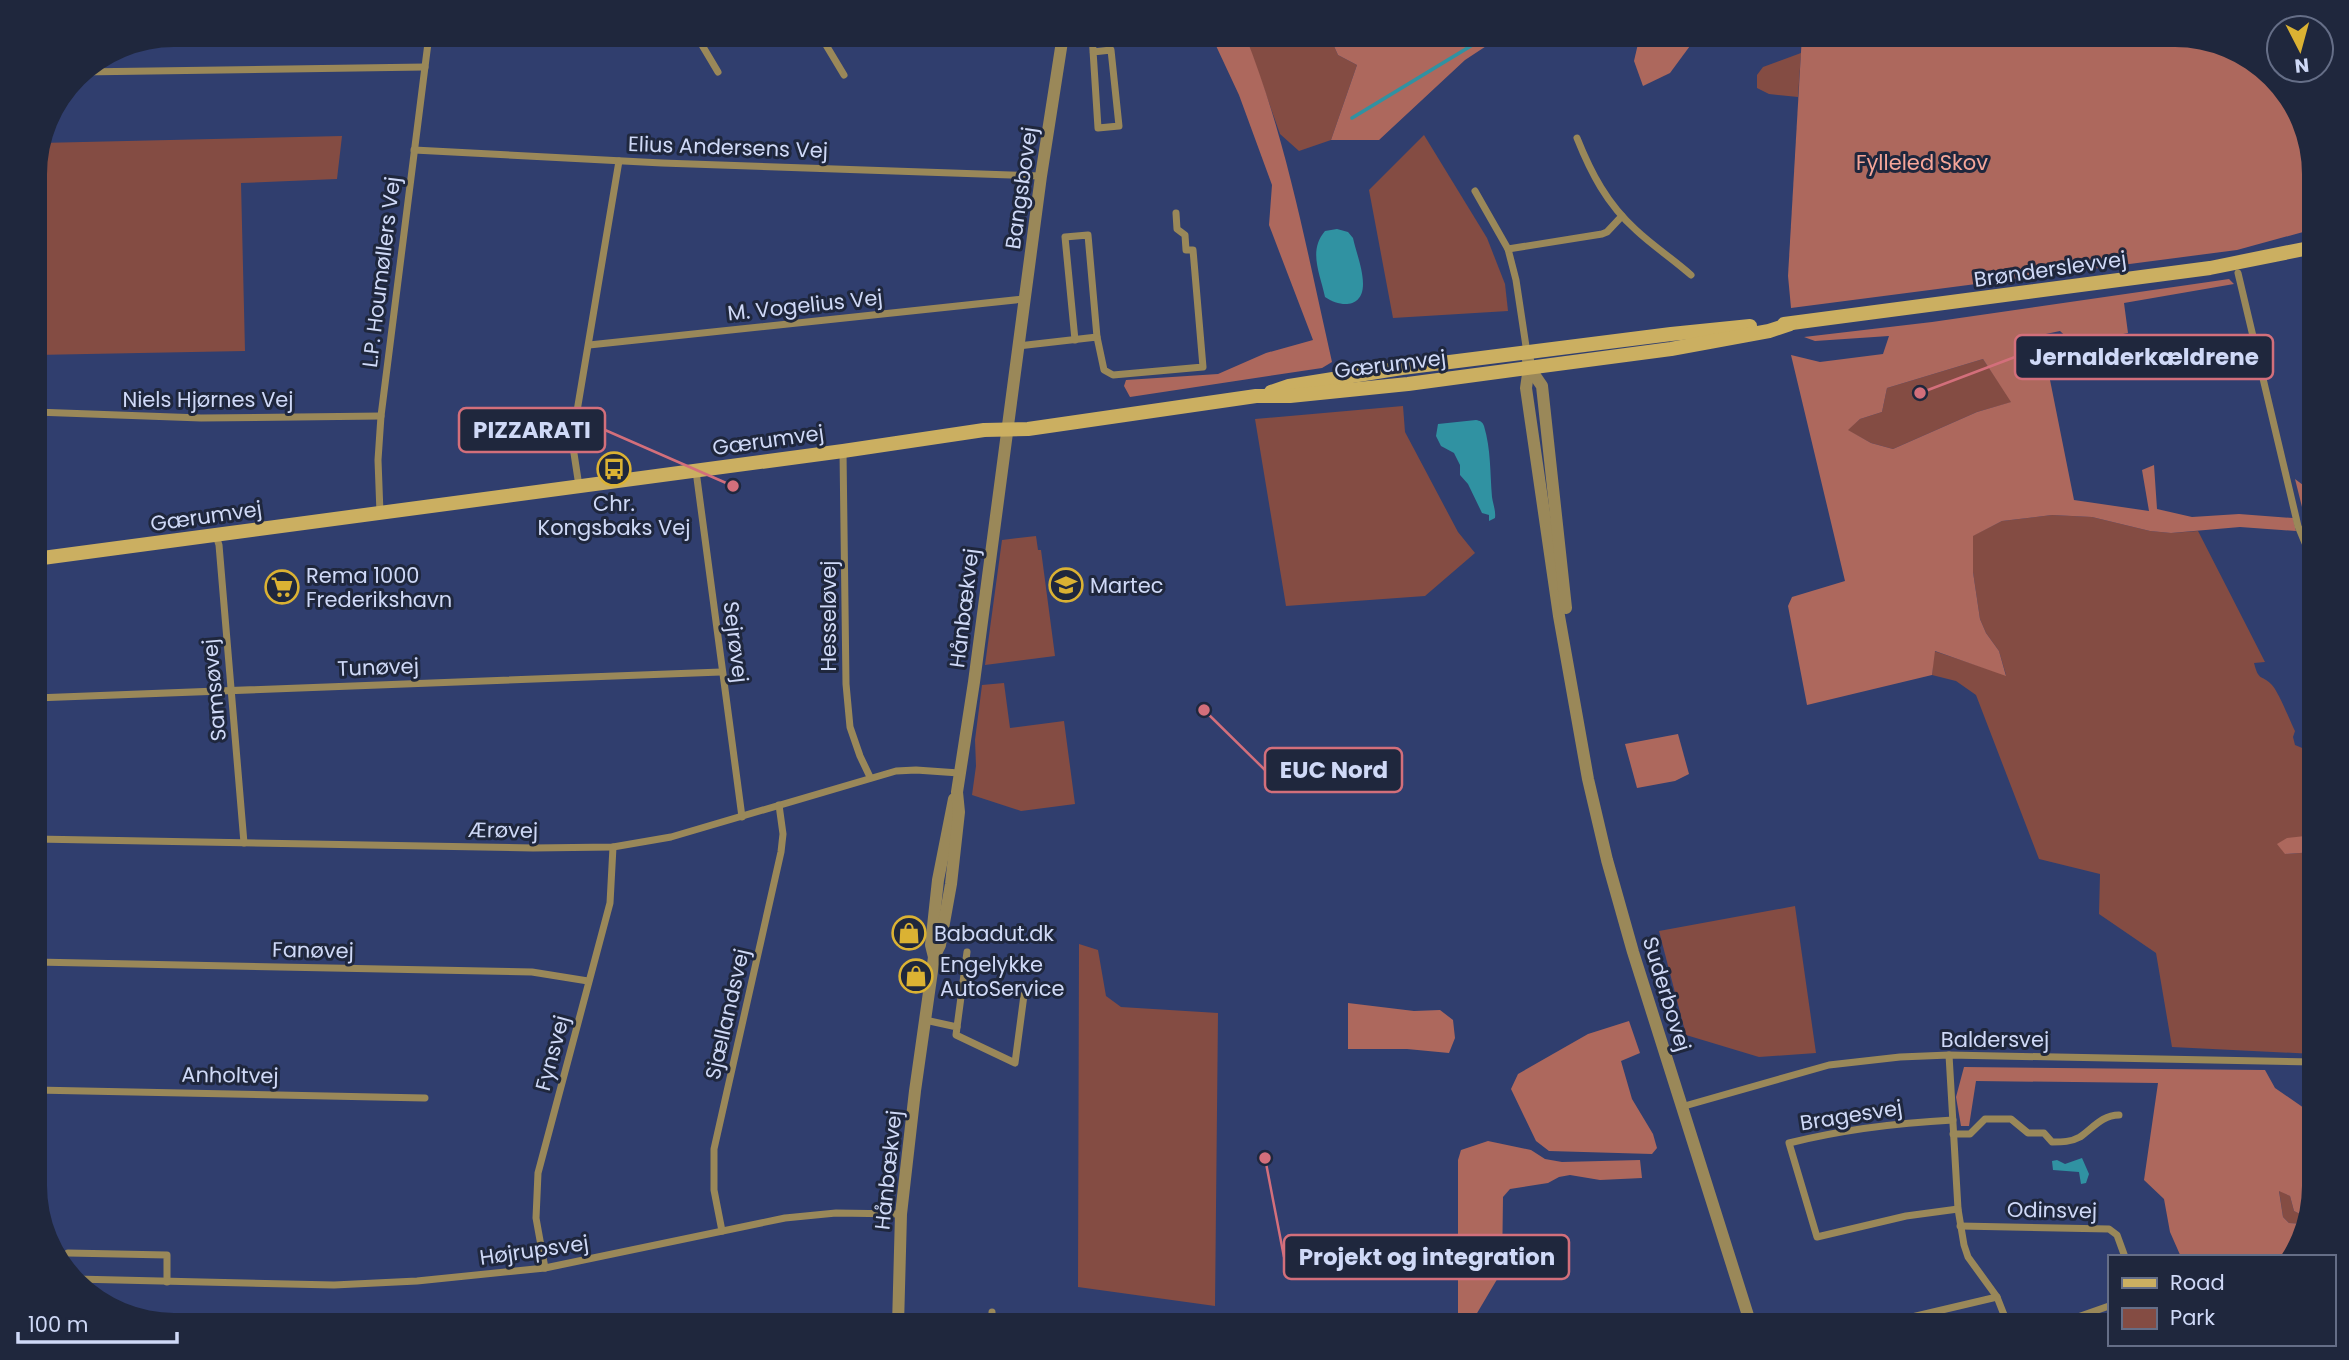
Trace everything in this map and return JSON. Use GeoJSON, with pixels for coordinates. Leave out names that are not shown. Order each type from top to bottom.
{"type":"FeatureCollection","features":[{"type":"Feature","properties":{"kind":"main road","name":"Brønderslevvej"},"geometry":{"type":"LineString","coordinates":[[1528,360],[1671,349],[1769,331],[1790,324],[2210,268],[2301,250]]}},
{"type":"Feature","properties":{"kind":"main road","name":"Gærumvej"},"geometry":{"type":"LineString","coordinates":[[48,557],[843,452],[984,430],[1053,425],[1256,396],[1290,396],[1395,386],[1528,360]]}},
{"type":"Feature","properties":{"kind":"street","name":"L.P. Houmøllers Vej"},"geometry":{"type":"LineString","coordinates":[[380,513],[377,473],[381,416],[427,48]]}},
{"type":"Feature","properties":{"kind":"street"},"geometry":{"type":"LineString","coordinates":[[704,48],[718,72]]}},
{"type":"Feature","properties":{"kind":"street"},"geometry":{"type":"LineString","coordinates":[[828,48],[844,75]]}},
{"type":"Feature","properties":{"kind":"street","name":"Bangsbovej"},"geometry":{"type":"LineString","coordinates":[[1006,429],[1061,48]]}},
{"type":"Feature","properties":{"kind":"street"},"geometry":{"type":"LineString","coordinates":[[1093,48],[1093,52],[1098,128],[1119,126],[1111,50],[1093,52]]}},
{"type":"Feature","properties":{"kind":"street"},"geometry":{"type":"LineString","coordinates":[[99,72],[425,67]]}},
{"type":"Feature","properties":{"kind":"street"},"geometry":{"type":"LineString","coordinates":[[1577,138],[1603,194],[1637,231],[1691,275]]}},
{"type":"Feature","properties":{"kind":"street","name":"Elius Andersens Vej"},"geometry":{"type":"LineString","coordinates":[[414,150],[620,161],[1041,176]]}},
{"type":"Feature","properties":{"kind":"street"},"geometry":{"type":"LineString","coordinates":[[579,486],[573,447],[575,422],[620,161]]}},
{"type":"Feature","properties":{"kind":"street"},"geometry":{"type":"LineString","coordinates":[[1475,191],[1508,249],[1516,280],[1528,360]]}},
{"type":"Feature","properties":{"kind":"street"},"geometry":{"type":"LineString","coordinates":[[1075,340],[1065,237],[1088,235],[1097,337],[1104,370],[1113,375],[1203,366],[1193,250],[1186,250],[1185,235],[1177,229],[1176,213]]}},
{"type":"Feature","properties":{"kind":"street"},"geometry":{"type":"LineString","coordinates":[[1508,249],[1602,234],[1622,216]]}},
{"type":"Feature","properties":{"kind":"street"},"geometry":{"type":"LineString","coordinates":[[2238,273],[2301,534]]}},
{"type":"Feature","properties":{"kind":"street","name":"M. Vogelius Vej"},"geometry":{"type":"LineString","coordinates":[[589,345],[1024,299]]}},
{"type":"Feature","properties":{"kind":"street"},"geometry":{"type":"LineString","coordinates":[[1018,346],[1097,337]]}},
{"type":"Feature","properties":{"kind":"street","name":"Suderbovej"},"geometry":{"type":"LineString","coordinates":[[1528,360],[1526,388],[1559,616],[1588,779],[1607,860],[1681,1107],[1747,1313]]}},
{"type":"Feature","properties":{"kind":"street","name":"Niels Hjørnes Vej"},"geometry":{"type":"LineString","coordinates":[[48,412],[201,418],[381,416]]}},
{"type":"Feature","properties":{"kind":"street","name":"Hånbækvej"},"geometry":{"type":"LineString","coordinates":[[898,1313],[901,1214],[934,957],[940,944],[951,884],[959,812],[959,773],[974,682],[1006,429]]}},
{"type":"Feature","properties":{"kind":"street","name":"Hesseløvej"},"geometry":{"type":"LineString","coordinates":[[843,452],[846,684],[850,727],[870,777]]}},
{"type":"Feature","properties":{"kind":"street","name":"Sejrøvej"},"geometry":{"type":"LineString","coordinates":[[696,471],[742,817]]}},
{"type":"Feature","properties":{"kind":"street","name":"Samsøvej"},"geometry":{"type":"LineString","coordinates":[[216,536],[219,545],[244,843]]}},
{"type":"Feature","properties":{"kind":"street","name":"Tunøvej"},"geometry":{"type":"LineString","coordinates":[[48,697],[721,672]]}},
{"type":"Feature","properties":{"kind":"street","name":"Ærøvej"},"geometry":{"type":"LineString","coordinates":[[48,839],[613,847],[671,837],[895,771],[959,773]]}},
{"type":"Feature","properties":{"kind":"street","name":"Sjællandsvej"},"geometry":{"type":"LineString","coordinates":[[722,1231],[714,1190],[714,1149],[781,852],[783,834],[779,805]]}},
{"type":"Feature","properties":{"kind":"street","name":"Fynsvej"},"geometry":{"type":"LineString","coordinates":[[545,1268],[536,1218],[538,1173],[610,903],[613,847]]}},
{"type":"Feature","properties":{"kind":"street"},"geometry":{"type":"LineString","coordinates":[[967,951],[956,1035],[1015,1063],[1024,995]]}},
{"type":"Feature","properties":{"kind":"street","name":"Fanøvej"},"geometry":{"type":"LineString","coordinates":[[48,962],[532,972],[588,982]]}},
{"type":"Feature","properties":{"kind":"street"},"geometry":{"type":"LineString","coordinates":[[925,1020],[957,1027]]}},
{"type":"Feature","properties":{"kind":"street"},"geometry":{"type":"LineString","coordinates":[[1949,1055],[1960,1226],[1968,1257],[1997,1297],[2003,1313]]}},
{"type":"Feature","properties":{"kind":"street","name":"Baldersvej"},"geometry":{"type":"LineString","coordinates":[[1681,1107],[1829,1065],[1900,1057],[1949,1055],[2302,1062]]}},
{"type":"Feature","properties":{"kind":"street","name":"Anholtvej"},"geometry":{"type":"LineString","coordinates":[[48,1090],[425,1098]]}},
{"type":"Feature","properties":{"kind":"street"},"geometry":{"type":"LineString","coordinates":[[1953,1134],[1970,1134],[1985,1119],[2011,1119],[2028,1133],[2044,1133],[2052,1142],[2070,1141],[2109,1115],[2119,1115]]}},
{"type":"Feature","properties":{"kind":"street","name":"Bragesvej"},"geometry":{"type":"LineString","coordinates":[[1953,1120],[1839,1130],[1789,1143],[1817,1237],[1894,1219],[1958,1209]]}},
{"type":"Feature","properties":{"kind":"street","name":"Højrupsvej"},"geometry":{"type":"LineString","coordinates":[[88,1279],[375,1284],[467,1277],[545,1268],[812,1214],[901,1214]]}},
{"type":"Feature","properties":{"kind":"street","name":"Odinsvej"},"geometry":{"type":"LineString","coordinates":[[1960,1226],[2109,1229],[2117,1235],[2124,1255]]}},
{"type":"Feature","properties":{"kind":"street"},"geometry":{"type":"LineString","coordinates":[[68,1252],[167,1255],[167,1282]]}},
{"type":"Feature","properties":{"kind":"street"},"geometry":{"type":"LineString","coordinates":[[1929,1313],[1997,1297]]}},
{"type":"Feature","properties":{"kind":"street"},"geometry":{"type":"LineString","coordinates":[[2089,1313],[2108,1306]]}},
{"type":"Feature","properties":{"kind":"green space"},"geometry":{"type":"Polygon","coordinates":[[[1217,47],[1250,47],[1260,75],[1295,197],[1332,362],[1322,368],[1130,397],[1124,386],[1126,380],[1218,374],[1266,353],[1313,340],[1269,225],[1272,185],[1239,95],[1217,47]]]}},
{"type":"Feature","properties":{"kind":"green space"},"geometry":{"type":"Polygon","coordinates":[[[1249,47],[1335,47],[1338,55],[1357,65],[1331,140],[1299,151],[1280,134],[1249,47]]]}},
{"type":"Feature","properties":{"kind":"green space"},"geometry":{"type":"Polygon","coordinates":[[[1335,47],[1484,47],[1465,60],[1379,140],[1331,140],[1357,65],[1338,55],[1335,47]]]}},
{"type":"Feature","properties":{"kind":"green space"},"geometry":{"type":"Polygon","coordinates":[[[1637,47],[1689,47],[1670,73],[1643,86],[1634,61],[1637,47]]]}},
{"type":"Feature","properties":{"kind":"green space","name":"Fylleled Skov"},"geometry":{"type":"Polygon","coordinates":[[[1801,47],[2192,48],[2224,57],[2252,73],[2276,97],[2295,133],[2301,166],[2301,233],[2237,250],[1791,308],[1788,276],[1801,47]]]}},
{"type":"Feature","properties":{"kind":"green space"},"geometry":{"type":"Polygon","coordinates":[[[1801,53],[1798,97],[1769,94],[1757,88],[1757,75],[1763,67],[1801,53]]]}},
{"type":"Feature","properties":{"kind":"green space"},"geometry":{"type":"Polygon","coordinates":[[[1424,135],[1487,238],[1505,284],[1508,311],[1393,318],[1369,190],[1424,135]]]}},
{"type":"Feature","properties":{"kind":"green space"},"geometry":{"type":"Polygon","coordinates":[[[342,136],[337,179],[241,183],[245,351],[48,355],[48,157],[52,143],[342,136]]]}},
{"type":"Feature","properties":{"kind":"green space"},"geometry":{"type":"Polygon","coordinates":[[[2229,279],[2234,284],[2124,303],[2128,333],[2074,344],[2060,331],[2041,335],[2074,500],[2149,511],[2142,470],[2154,465],[2157,509],[2192,517],[2239,514],[2293,518],[2296,531],[2240,527],[2171,533],[2150,531],[2092,517],[2052,515],[2002,521],[1973,536],[1973,572],[1980,619],[1999,651],[2006,676],[1935,651],[1932,675],[1807,705],[1788,606],[1792,597],[1845,581],[1791,355],[1820,362],[1883,354],[1889,336],[1815,341],[1804,337],[1932,322],[2229,279]],[[1983,359],[1887,388],[1882,412],[1860,419],[1848,430],[1871,443],[1893,449],[1977,412],[2011,402],[1983,359]]]}},
{"type":"Feature","properties":{"kind":"green space"},"geometry":{"type":"Polygon","coordinates":[[[1983,359],[2012,402],[1977,412],[1893,449],[1871,443],[1847,430],[1860,419],[1882,412],[1887,388],[1983,359]]]}},
{"type":"Feature","properties":{"kind":"green space"},"geometry":{"type":"Polygon","coordinates":[[[1403,406],[1405,432],[1458,532],[1475,553],[1425,596],[1286,606],[1255,419],[1403,406]]]}},
{"type":"Feature","properties":{"kind":"green space"},"geometry":{"type":"Polygon","coordinates":[[[2295,479],[2301,484],[2301,504],[2295,479]]]}},
{"type":"Feature","properties":{"kind":"green space"},"geometry":{"type":"Polygon","coordinates":[[[2052,515],[2092,517],[2150,531],[2198,531],[2265,662],[2254,663],[2257,673],[2277,692],[2295,731],[2295,745],[2302,748],[2302,839],[2285,854],[2302,853],[2302,1053],[2172,1047],[2156,953],[2099,914],[2100,874],[2039,859],[1976,695],[1956,681],[1932,675],[1934,651],[2006,675],[1999,651],[1980,619],[1973,572],[1972,536],[2002,521],[2052,515]]]}},
{"type":"Feature","properties":{"kind":"green space"},"geometry":{"type":"Polygon","coordinates":[[[1036,536],[1038,550],[1041,550],[1055,656],[985,665],[1002,540],[1036,536]]]}},
{"type":"Feature","properties":{"kind":"green space"},"geometry":{"type":"Polygon","coordinates":[[[1004,683],[1010,728],[1064,721],[1075,804],[1021,811],[972,795],[982,685],[1004,683]]]}},
{"type":"Feature","properties":{"kind":"green space"},"geometry":{"type":"Polygon","coordinates":[[[1678,734],[1689,774],[1675,781],[1637,788],[1625,744],[1678,734]]]}},
{"type":"Feature","properties":{"kind":"green space"},"geometry":{"type":"Polygon","coordinates":[[[2302,836],[2302,853],[2285,854],[2277,844],[2287,838],[2302,836]]]}},
{"type":"Feature","properties":{"kind":"green space"},"geometry":{"type":"Polygon","coordinates":[[[1795,906],[1816,1053],[1759,1057],[1686,1035],[1659,931],[1795,906]]]}},
{"type":"Feature","properties":{"kind":"green space"},"geometry":{"type":"Polygon","coordinates":[[[1079,944],[1098,950],[1106,996],[1121,1007],[1218,1013],[1215,1306],[1078,1287],[1079,944]]]}},
{"type":"Feature","properties":{"kind":"green space"},"geometry":{"type":"Polygon","coordinates":[[[1348,1003],[1414,1011],[1440,1010],[1453,1020],[1455,1038],[1449,1053],[1407,1049],[1348,1049],[1348,1003]]]}},
{"type":"Feature","properties":{"kind":"green space"},"geometry":{"type":"Polygon","coordinates":[[[1629,1021],[1640,1053],[1621,1061],[1632,1099],[1653,1134],[1657,1148],[1652,1154],[1549,1151],[1536,1141],[1511,1089],[1518,1074],[1588,1034],[1629,1021]]]}},
{"type":"Feature","properties":{"kind":"green space"},"geometry":{"type":"Polygon","coordinates":[[[1964,1067],[2265,1070],[2275,1088],[2302,1107],[2302,1186],[2298,1213],[2294,1211],[2290,1196],[2279,1191],[2283,1217],[2289,1223],[2296,1223],[2292,1235],[2281,1255],[2180,1255],[2170,1232],[2164,1199],[2144,1180],[2158,1083],[1976,1081],[1969,1126],[1961,1126],[1956,1097],[1964,1067]]]}},
{"type":"Feature","properties":{"kind":"green space"},"geometry":{"type":"Polygon","coordinates":[[[1488,1141],[1531,1150],[1545,1159],[1562,1162],[1640,1160],[1642,1178],[1600,1180],[1570,1175],[1548,1183],[1510,1189],[1503,1197],[1502,1271],[1477,1313],[1458,1313],[1458,1160],[1461,1150],[1488,1141]]]}},
{"type":"Feature","properties":{"kind":"green space"},"geometry":{"type":"Polygon","coordinates":[[[2279,1190],[2290,1196],[2294,1211],[2298,1213],[2296,1223],[2289,1223],[2283,1217],[2279,1190]]]}},
{"type":"Feature","properties":{"kind":"shaded area"},"geometry":{"type":"Polygon","coordinates":[[[1337,229],[1348,232],[1353,238],[1362,272],[1362,292],[1355,302],[1350,304],[1338,303],[1325,297],[1317,262],[1320,239],[1325,231],[1337,229]]]}},
{"type":"Feature","properties":{"kind":"shaded area"},"geometry":{"type":"Polygon","coordinates":[[[1476,420],[1484,426],[1489,452],[1495,518],[1489,521],[1489,515],[1482,513],[1468,484],[1460,475],[1460,465],[1454,453],[1441,446],[1436,436],[1438,424],[1476,420]]]}},
{"type":"Feature","properties":{"kind":"shaded area"},"geometry":{"type":"Polygon","coordinates":[[[2082,1158],[2089,1174],[2086,1183],[2081,1184],[2079,1172],[2053,1170],[2052,1161],[2065,1164],[2082,1158]]]}},
{"type":"Feature","properties":{"kind":"waterway"},"geometry":{"type":"LineString","coordinates":[[1352,118],[1469,47]]}},
{"type":"Feature","properties":{"kind":"place","name":"Jernalderkældrene"},"geometry":{"type":"Point","coordinates":[1920,393]}},
{"type":"Feature","properties":{"kind":"place","name":"Chr. Kongsbaks Vej"},"geometry":{"type":"Point","coordinates":[614,469]}},
{"type":"Feature","properties":{"kind":"place","name":"PIZZARATI"},"geometry":{"type":"Point","coordinates":[733,486]}},
{"type":"Feature","properties":{"kind":"place","name":"Martec"},"geometry":{"type":"Point","coordinates":[1066,585]}},
{"type":"Feature","properties":{"kind":"place","name":"Rema 1000 Frederikshavn"},"geometry":{"type":"Point","coordinates":[282,587]}},
{"type":"Feature","properties":{"kind":"place","name":"EUC Nord"},"geometry":{"type":"Point","coordinates":[1204,710]}},
{"type":"Feature","properties":{"kind":"place","name":"Babadut.dk"},"geometry":{"type":"Point","coordinates":[909,933]}},
{"type":"Feature","properties":{"kind":"place","name":"Engelykke AutoService"},"geometry":{"type":"Point","coordinates":[916,976]}},
{"type":"Feature","properties":{"kind":"place","name":"Projekt og integration"},"geometry":{"type":"Point","coordinates":[1265,1158]}}]}
